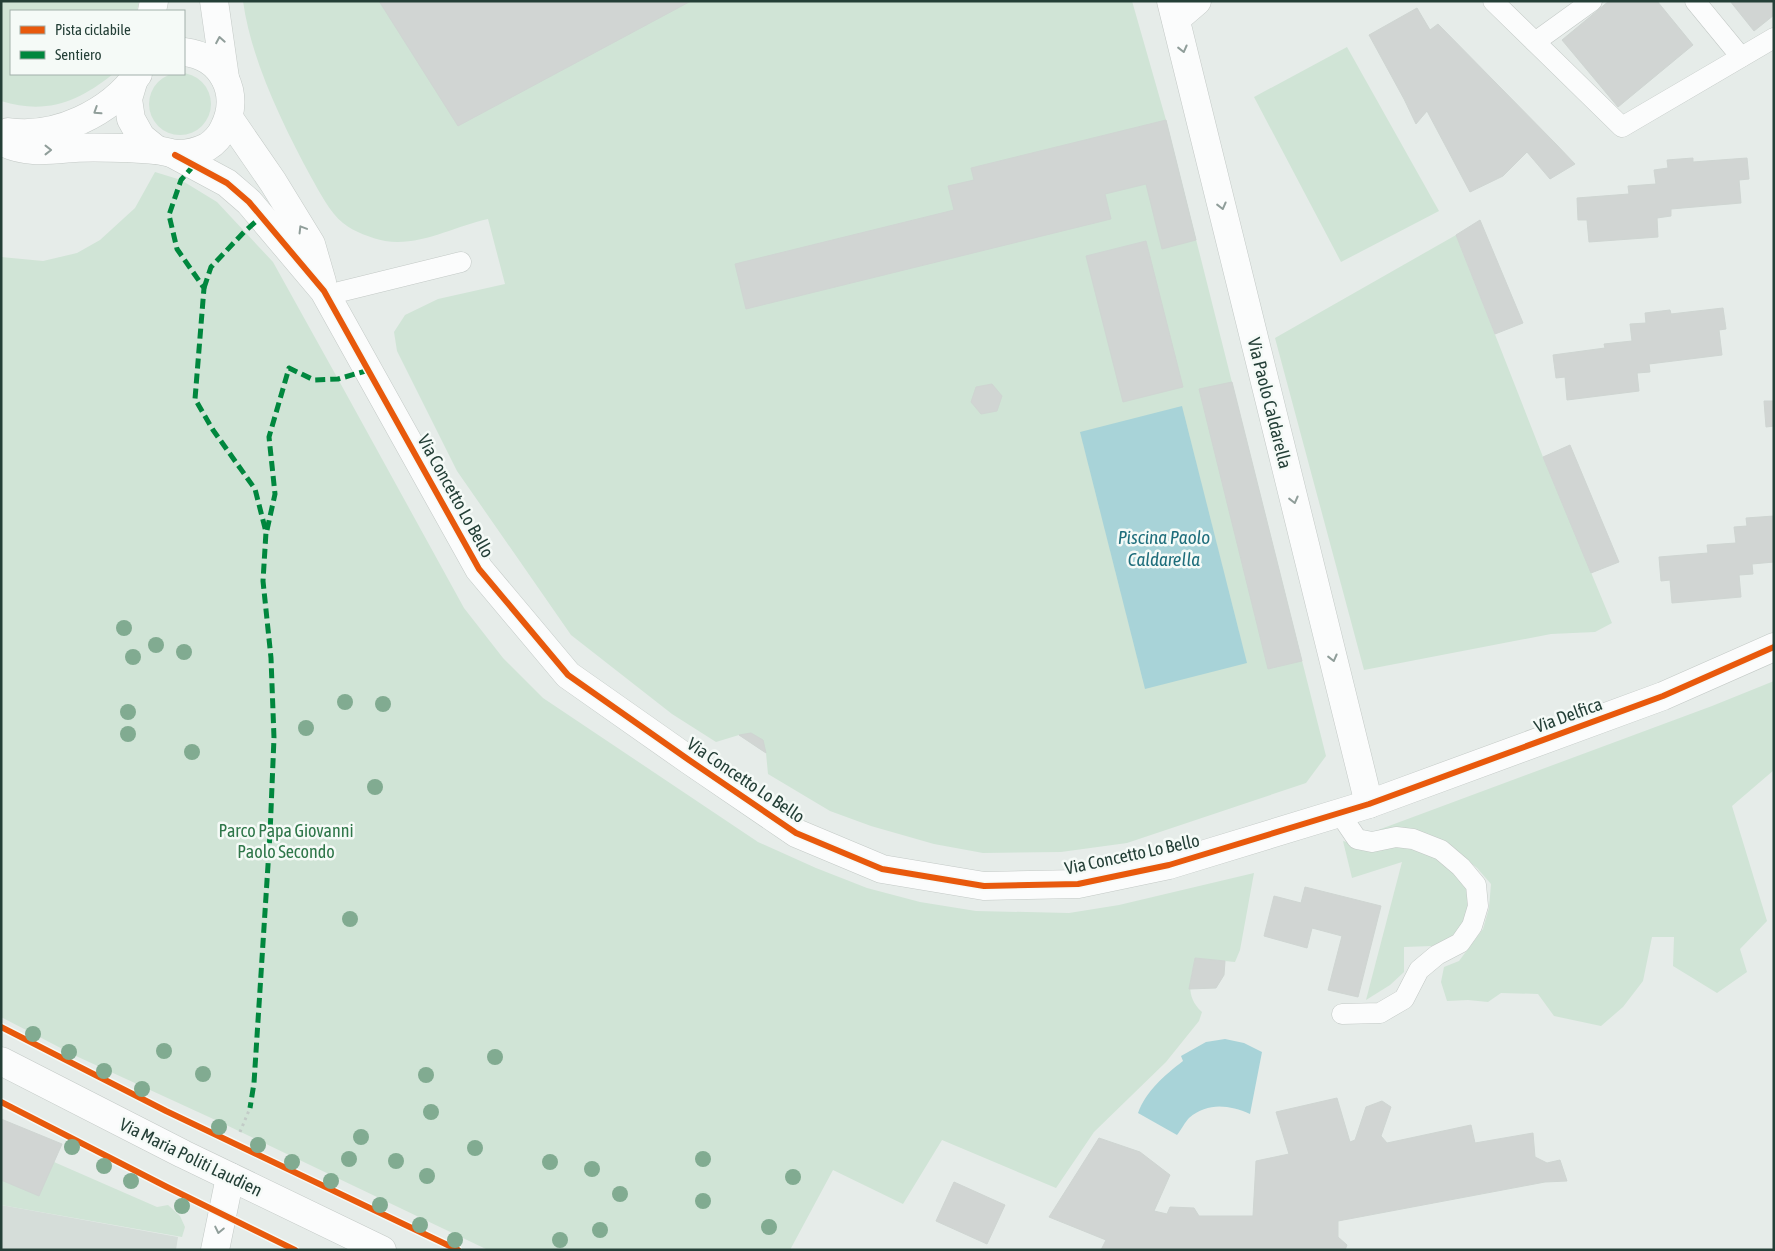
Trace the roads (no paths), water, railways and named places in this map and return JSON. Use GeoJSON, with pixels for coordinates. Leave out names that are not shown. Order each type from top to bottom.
{"type":"FeatureCollection","features":[{"type":"Feature","properties":{"kind":"street"},"geometry":{"type":"LineString","coordinates":[[1,141],[12,147],[35,150],[105,148],[193,153],[209,146],[222,133],[230,118],[232,104],[225,78],[214,1]]}},
{"type":"Feature","properties":{"kind":"street"},"geometry":{"type":"LineString","coordinates":[[1173,10],[1197,1]]}},
{"type":"Feature","properties":{"kind":"street","name":"Via Paolo Caldarella"},"geometry":{"type":"LineString","coordinates":[[1173,10],[1369,804]]}},
{"type":"Feature","properties":{"kind":"street"},"geometry":{"type":"LineString","coordinates":[[185,52],[205,58],[225,78]]}},
{"type":"Feature","properties":{"kind":"street"},"geometry":{"type":"LineString","coordinates":[[1,131],[22,134],[52,130],[73,124],[110,102],[136,77]]}},
{"type":"Feature","properties":{"kind":"street"},"geometry":{"type":"LineString","coordinates":[[136,77],[128,99],[131,119],[141,137],[227,183],[249,202],[326,293]]}},
{"type":"Feature","properties":{"kind":"street"},"geometry":{"type":"LineString","coordinates":[[230,118],[273,182],[311,244],[326,293]]}},
{"type":"Feature","properties":{"kind":"street","name":"Via Concetto Lo Bello"},"geometry":{"type":"LineString","coordinates":[[326,293],[479,569],[568,675],[796,833],[882,869],[984,886],[1078,884],[1169,865],[1369,804]]}},
{"type":"Feature","properties":{"kind":"street","name":"Via Delfica"},"geometry":{"type":"LineString","coordinates":[[1369,804],[1663,696],[1774,647]]}},
{"type":"Feature","properties":{"kind":"street","name":"Via Maria Politi Laudien"},"geometry":{"type":"LineString","coordinates":[[1,1061],[382,1250]]}},
{"type":"Feature","properties":{"kind":"street"},"geometry":{"type":"LineString","coordinates":[[215,1250],[230,1176]]}},
{"type":"Feature","properties":{"kind":"lane"},"geometry":{"type":"LineString","coordinates":[[1535,42],[1592,1]]}},
{"type":"Feature","properties":{"kind":"lane"},"geometry":{"type":"LineString","coordinates":[[1695,1],[1741,57]]}},
{"type":"Feature","properties":{"kind":"lane"},"geometry":{"type":"LineString","coordinates":[[1505,5],[1535,42],[1622,126],[1774,38]]}},
{"type":"Feature","properties":{"kind":"lane"},"geometry":{"type":"LineString","coordinates":[[326,293],[461,262]]}},
{"type":"Feature","properties":{"kind":"lane"},"geometry":{"type":"LineString","coordinates":[[1340,814],[1357,839],[1372,842],[1396,837],[1413,838],[1441,850],[1461,867],[1476,885],[1478,906],[1472,926],[1460,943],[1437,955],[1419,970],[1404,999],[1380,1013],[1342,1014]]}},
{"type":"Feature","properties":{"kind":"water","name":"Piscina Paolo Caldarella"},"geometry":{"type":"Polygon","coordinates":[[[1182,406],[1247,663],[1145,689],[1080,432],[1182,406]]]}},
{"type":"Feature","properties":{"kind":"water"},"geometry":{"type":"Polygon","coordinates":[[[1225,1039],[1244,1043],[1262,1052],[1250,1114],[1226,1107],[1204,1109],[1189,1118],[1177,1135],[1138,1113],[1151,1091],[1183,1061],[1181,1056],[1206,1042],[1225,1039]]]}},
{"type":"Feature","properties":{"kind":"park label","name":"Parco Papa Giovanni Paolo Secondo"},"geometry":{"type":"Point","coordinates":[286,840]}}]}
